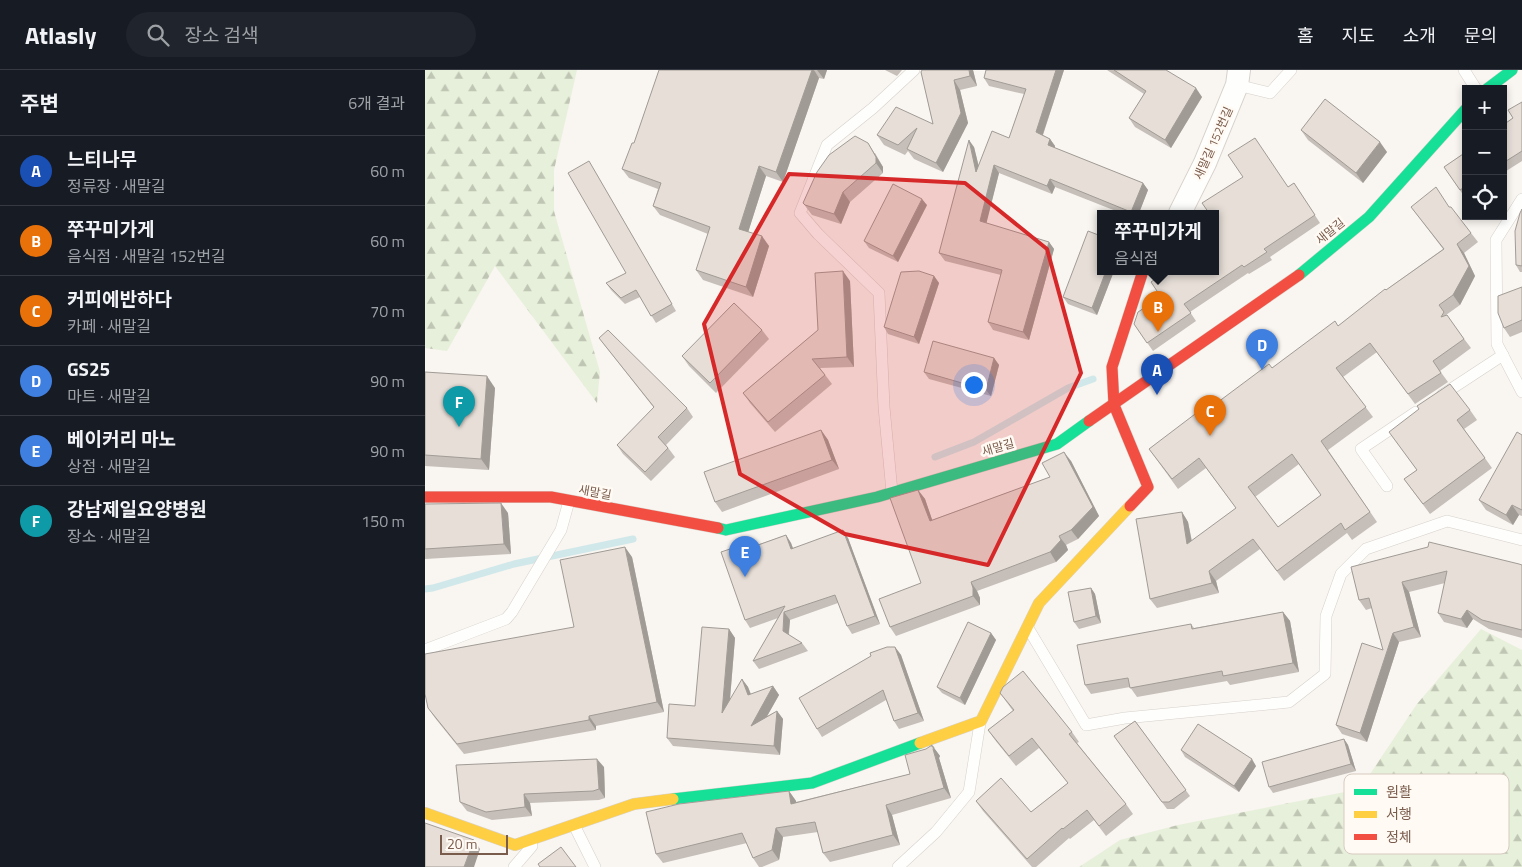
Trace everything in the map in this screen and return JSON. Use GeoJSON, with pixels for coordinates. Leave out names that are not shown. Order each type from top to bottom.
{"type":"FeatureCollection","features":[{"type":"Feature","properties":{"kind":"street"},"geometry":{"type":"LineString","coordinates":[[1492,85],[1512,70]]}},
{"type":"Feature","properties":{"kind":"street","name":"새말길 152번길"},"geometry":{"type":"LineString","coordinates":[[1182,210],[1205,163],[1238,78]]}},
{"type":"Feature","properties":{"kind":"street","name":"새말길"},"geometry":{"type":"LineString","coordinates":[[425,497],[551,497],[726,530],[892,492],[1057,444],[1292,280],[1369,218],[1462,113]]}},
{"type":"Feature","properties":{"kind":"street"},"geometry":{"type":"LineString","coordinates":[[425,813],[515,844],[634,804],[812,783],[981,722],[1039,603],[1148,487],[1114,405],[1111,367],[1142,275]]}},
{"type":"Feature","properties":{"kind":"lane"},"geometry":{"type":"LineString","coordinates":[[892,492],[884,407],[879,293],[817,234],[800,212],[827,145],[873,108],[915,70]]}},
{"type":"Feature","properties":{"kind":"lane"},"geometry":{"type":"LineString","coordinates":[[1238,78],[1270,92],[1291,70]]}},
{"type":"Feature","properties":{"kind":"lane"},"geometry":{"type":"LineString","coordinates":[[1464,70],[1473,85]]}},
{"type":"Feature","properties":{"kind":"lane"},"geometry":{"type":"LineString","coordinates":[[1522,199],[1496,240],[1497,344],[1522,392]]}},
{"type":"Feature","properties":{"kind":"lane"},"geometry":{"type":"LineString","coordinates":[[1387,486],[1361,448],[1503,355]]}},
{"type":"Feature","properties":{"kind":"lane"},"geometry":{"type":"LineString","coordinates":[[425,650],[505,619],[512,612],[561,530],[569,501]]}},
{"type":"Feature","properties":{"kind":"lane"},"geometry":{"type":"LineString","coordinates":[[1027,627],[1086,725],[1125,718],[1289,702],[1325,674],[1326,616],[1341,574],[1366,549],[1447,521],[1522,540]]}},
{"type":"Feature","properties":{"kind":"lane"},"geometry":{"type":"LineString","coordinates":[[898,867],[936,832],[969,792],[981,722]]}},
{"type":"Feature","properties":{"kind":"lane"},"geometry":{"type":"LineString","coordinates":[[573,824],[595,867]]}},
{"type":"Feature","properties":{"kind":"lane"},"geometry":{"type":"LineString","coordinates":[[514,867],[541,836]]}},
{"type":"Feature","properties":{"kind":"highlighted area"},"geometry":{"type":"Polygon","coordinates":[[[789,174],[965,183],[1047,249],[1081,373],[988,565],[845,534],[740,474],[704,324],[789,174]]]}},
{"type":"Feature","properties":{"kind":"green space"},"geometry":{"type":"Polygon","coordinates":[[[425,70],[577,70],[554,170],[554,211],[600,372],[597,403],[495,266],[447,351],[425,348],[425,70]]]}},
{"type":"Feature","properties":{"kind":"green space"},"geometry":{"type":"Polygon","coordinates":[[[1481,629],[1522,650],[1522,867],[1079,867],[1120,840],[1178,825],[1344,792],[1344,854],[1509,854],[1509,774],[1370,774],[1417,704],[1481,629]]]}},
{"type":"Feature","properties":{"kind":"building"},"geometry":{"type":"Polygon","coordinates":[[[659,70],[812,70],[776,172],[759,166],[739,229],[762,236],[746,287],[696,270],[710,227],[653,206],[661,183],[622,169],[632,143],[634,143],[659,70]]]}},
{"type":"Feature","properties":{"kind":"building"},"geometry":{"type":"Polygon","coordinates":[[[922,70],[969,70],[970,76],[954,80],[961,113],[936,163],[907,149],[917,128],[898,145],[877,135],[896,107],[933,124],[922,70]]]}},
{"type":"Feature","properties":{"kind":"building"},"geometry":{"type":"Polygon","coordinates":[[[986,70],[1056,70],[1036,132],[1050,139],[1048,145],[1143,183],[1132,210],[1126,210],[1050,179],[1047,186],[994,165],[980,221],[1049,242],[1023,332],[988,322],[1002,270],[939,253],[969,140],[976,172],[992,131],[1009,138],[1026,89],[984,78],[986,70]]]}},
{"type":"Feature","properties":{"kind":"building"},"geometry":{"type":"Polygon","coordinates":[[[1114,70],[1166,70],[1196,88],[1165,140],[1129,118],[1146,91],[1114,70]]]}},
{"type":"Feature","properties":{"kind":"building"},"geometry":{"type":"Polygon","coordinates":[[[1325,99],[1380,142],[1356,173],[1301,130],[1325,99]]]}},
{"type":"Feature","properties":{"kind":"building"},"geometry":{"type":"Polygon","coordinates":[[[1522,102],[1522,151],[1507,160],[1507,122],[1513,118],[1508,110],[1522,102]]]}},
{"type":"Feature","properties":{"kind":"building"},"geometry":{"type":"Polygon","coordinates":[[[855,136],[868,143],[876,157],[876,163],[843,192],[834,214],[805,205],[803,203],[817,172],[829,155],[855,136]]]}},
{"type":"Feature","properties":{"kind":"building"},"geometry":{"type":"Polygon","coordinates":[[[1255,138],[1288,187],[1294,183],[1315,215],[1264,249],[1267,252],[1244,267],[1242,265],[1184,304],[1191,313],[1147,343],[1134,324],[1138,312],[1161,297],[1151,282],[1161,275],[1219,275],[1219,210],[1207,210],[1202,203],[1243,177],[1228,155],[1255,138]]]}},
{"type":"Feature","properties":{"kind":"building"},"geometry":{"type":"Polygon","coordinates":[[[1462,155],[1462,189],[1460,190],[1444,167],[1462,155]]]}},
{"type":"Feature","properties":{"kind":"building"},"geometry":{"type":"Polygon","coordinates":[[[589,161],[672,304],[651,316],[636,290],[621,298],[606,283],[626,273],[568,173],[589,161]]]}},
{"type":"Feature","properties":{"kind":"building"},"geometry":{"type":"Polygon","coordinates":[[[893,184],[922,199],[893,256],[864,241],[893,184]]]}},
{"type":"Feature","properties":{"kind":"building"},"geometry":{"type":"Polygon","coordinates":[[[1436,187],[1449,207],[1451,207],[1471,233],[1457,244],[1469,266],[1453,295],[1439,305],[1444,312],[1441,317],[1447,315],[1464,339],[1433,361],[1441,373],[1408,394],[1370,343],[1336,368],[1366,407],[1321,441],[1370,512],[1345,530],[1341,523],[1277,571],[1253,539],[1209,571],[1212,583],[1150,599],[1136,519],[1182,512],[1187,544],[1236,508],[1199,458],[1172,479],[1149,449],[1203,408],[1206,411],[1269,364],[1272,368],[1335,321],[1338,326],[1385,289],[1444,249],[1411,207],[1436,187]],[[1292,454],[1248,487],[1278,527],[1321,495],[1292,454]]]}},
{"type":"Feature","properties":{"kind":"building"},"geometry":{"type":"Polygon","coordinates":[[[1522,209],[1522,266],[1516,265],[1515,231],[1522,209]]]}},
{"type":"Feature","properties":{"kind":"building"},"geometry":{"type":"Polygon","coordinates":[[[1088,231],[1097,234],[1097,275],[1104,275],[1092,308],[1063,297],[1088,231]]]}},
{"type":"Feature","properties":{"kind":"building"},"geometry":{"type":"Polygon","coordinates":[[[843,271],[847,357],[812,359],[825,375],[768,422],[743,393],[818,330],[815,273],[843,271]]]}},
{"type":"Feature","properties":{"kind":"building"},"geometry":{"type":"Polygon","coordinates":[[[919,271],[934,276],[914,337],[884,327],[901,272],[919,271]]]}},
{"type":"Feature","properties":{"kind":"building"},"geometry":{"type":"Polygon","coordinates":[[[1522,287],[1522,320],[1504,328],[1498,313],[1498,296],[1522,287]]]}},
{"type":"Feature","properties":{"kind":"building"},"geometry":{"type":"Polygon","coordinates":[[[734,303],[762,330],[710,383],[682,356],[734,303]]]}},
{"type":"Feature","properties":{"kind":"building"},"geometry":{"type":"Polygon","coordinates":[[[608,330],[687,408],[658,437],[668,448],[645,472],[617,445],[654,407],[599,338],[608,330]]]}},
{"type":"Feature","properties":{"kind":"building"},"geometry":{"type":"Polygon","coordinates":[[[933,341],[994,358],[986,390],[924,372],[933,341]]]}},
{"type":"Feature","properties":{"kind":"building"},"geometry":{"type":"Polygon","coordinates":[[[425,372],[487,376],[481,459],[425,455],[425,372]]]}},
{"type":"Feature","properties":{"kind":"building"},"geometry":{"type":"Polygon","coordinates":[[[1450,384],[1470,410],[1457,420],[1485,458],[1423,504],[1404,479],[1417,470],[1389,432],[1419,409],[1417,406],[1450,384]]]}},
{"type":"Feature","properties":{"kind":"building"},"geometry":{"type":"Polygon","coordinates":[[[821,430],[832,460],[715,502],[704,472],[821,430]]]}},
{"type":"Feature","properties":{"kind":"building"},"geometry":{"type":"Polygon","coordinates":[[[1517,432],[1522,435],[1522,510],[1512,505],[1506,515],[1479,500],[1517,432]]]}},
{"type":"Feature","properties":{"kind":"building"},"geometry":{"type":"Polygon","coordinates":[[[1064,452],[1093,507],[1071,530],[1059,536],[1061,540],[1050,552],[971,582],[973,596],[890,627],[879,599],[921,583],[890,498],[918,490],[930,521],[1050,477],[1042,463],[1064,452]]]}},
{"type":"Feature","properties":{"kind":"building"},"geometry":{"type":"Polygon","coordinates":[[[501,503],[504,544],[425,549],[425,504],[501,503]]]}},
{"type":"Feature","properties":{"kind":"building"},"geometry":{"type":"Polygon","coordinates":[[[843,530],[875,616],[847,626],[835,595],[784,612],[783,631],[802,643],[753,661],[785,606],[745,620],[721,552],[745,544],[747,549],[786,535],[791,549],[843,530]]]}},
{"type":"Feature","properties":{"kind":"building"},"geometry":{"type":"Polygon","coordinates":[[[1429,542],[1522,565],[1522,630],[1482,620],[1467,610],[1461,619],[1438,613],[1447,571],[1402,582],[1414,627],[1393,633],[1360,733],[1336,725],[1362,643],[1383,650],[1369,598],[1359,600],[1351,567],[1428,547],[1429,542]]]}},
{"type":"Feature","properties":{"kind":"building"},"geometry":{"type":"Polygon","coordinates":[[[625,547],[657,702],[589,716],[589,720],[457,744],[428,708],[425,694],[425,654],[574,627],[560,560],[625,547]]]}},
{"type":"Feature","properties":{"kind":"building"},"geometry":{"type":"Polygon","coordinates":[[[1091,588],[1096,616],[1074,622],[1068,592],[1091,588]]]}},
{"type":"Feature","properties":{"kind":"building"},"geometry":{"type":"Polygon","coordinates":[[[1283,612],[1293,663],[1223,676],[1222,671],[1130,688],[1128,678],[1085,685],[1077,645],[1191,624],[1192,629],[1283,612]]]}},
{"type":"Feature","properties":{"kind":"building"},"geometry":{"type":"Polygon","coordinates":[[[968,622],[991,633],[960,698],[937,687],[968,622]]]}},
{"type":"Feature","properties":{"kind":"building"},"geometry":{"type":"Polygon","coordinates":[[[702,627],[729,629],[722,713],[742,679],[748,695],[773,686],[751,726],[777,711],[774,746],[667,738],[669,704],[695,706],[702,627]]]}},
{"type":"Feature","properties":{"kind":"building"},"geometry":{"type":"Polygon","coordinates":[[[887,647],[895,647],[918,713],[894,721],[883,690],[817,729],[799,698],[871,656],[870,653],[887,647]]]}},
{"type":"Feature","properties":{"kind":"building"},"geometry":{"type":"Polygon","coordinates":[[[1023,671],[1072,732],[1069,734],[1126,804],[1099,826],[1087,810],[1062,828],[1027,859],[976,801],[1001,778],[1031,812],[1068,783],[1032,738],[1009,756],[988,730],[1014,710],[1000,693],[1003,687],[1023,671]]]}},
{"type":"Feature","properties":{"kind":"building"},"geometry":{"type":"Polygon","coordinates":[[[1135,721],[1186,790],[1169,802],[1162,802],[1114,736],[1135,721]]]}},
{"type":"Feature","properties":{"kind":"building"},"geometry":{"type":"Polygon","coordinates":[[[1198,724],[1252,759],[1234,786],[1181,750],[1198,724]]]}},
{"type":"Feature","properties":{"kind":"building"},"geometry":{"type":"Polygon","coordinates":[[[1344,739],[1351,764],[1269,787],[1262,762],[1344,739]]]}},
{"type":"Feature","properties":{"kind":"building"},"geometry":{"type":"Polygon","coordinates":[[[932,745],[944,788],[886,805],[893,835],[823,853],[815,822],[776,828],[772,850],[753,858],[742,833],[656,854],[646,812],[679,804],[789,791],[791,804],[910,774],[905,755],[926,749],[932,745]]]}},
{"type":"Feature","properties":{"kind":"building"},"geometry":{"type":"Polygon","coordinates":[[[597,759],[599,789],[593,791],[524,794],[525,807],[486,812],[460,802],[456,765],[597,759]]]}},
{"type":"Feature","properties":{"kind":"building"},"geometry":{"type":"Polygon","coordinates":[[[425,823],[474,840],[464,867],[425,867],[425,823]]]}},
{"type":"Feature","properties":{"kind":"building"},"geometry":{"type":"Polygon","coordinates":[[[561,847],[576,867],[540,867],[538,864],[561,847]]]}},
{"type":"Feature","properties":{"kind":"waterway"},"geometry":{"type":"LineString","coordinates":[[935,457],[974,442],[1068,388],[1093,379]]}},
{"type":"Feature","properties":{"kind":"waterway"},"geometry":{"type":"LineString","coordinates":[[425,589],[514,564],[633,539]]}},
{"type":"Feature","properties":{"kind":"traffic: fast"},"geometry":{"type":"LineString","coordinates":[[1492,85],[1512,70]]}},
{"type":"Feature","properties":{"kind":"traffic: fast"},"geometry":{"type":"LineString","coordinates":[[1299,275],[1369,217],[1462,113]]}},
{"type":"Feature","properties":{"kind":"traffic: fast"},"geometry":{"type":"LineString","coordinates":[[718,528],[726,530],[877,497],[1057,444],[1089,421]]}},
{"type":"Feature","properties":{"kind":"traffic: fast"},"geometry":{"type":"LineString","coordinates":[[673,799],[812,783],[920,743]]}},
{"type":"Feature","properties":{"kind":"traffic: slow"},"geometry":{"type":"LineString","coordinates":[[920,743],[981,721],[1039,603],[1130,506]]}},
{"type":"Feature","properties":{"kind":"traffic: slow"},"geometry":{"type":"LineString","coordinates":[[425,813],[515,845],[634,804],[673,799]]}},
{"type":"Feature","properties":{"kind":"traffic: jam"},"geometry":{"type":"LineString","coordinates":[[1130,506],[1148,487],[1114,405],[1112,367],[1142,275]]}},
{"type":"Feature","properties":{"kind":"traffic: jam"},"geometry":{"type":"LineString","coordinates":[[1089,421],[1299,275]]}},
{"type":"Feature","properties":{"kind":"traffic: jam"},"geometry":{"type":"LineString","coordinates":[[425,497],[551,497],[718,528]]}},
{"type":"Feature","properties":{"kind":"place","name":"쭈꾸미가게"},"geometry":{"type":"Point","coordinates":[1158,332]}},
{"type":"Feature","properties":{"kind":"place","name":"GS25"},"geometry":{"type":"Point","coordinates":[1262,370]}},
{"type":"Feature","properties":{"kind":"place","name":"느티나무"},"geometry":{"type":"Point","coordinates":[1157,395]}},
{"type":"Feature","properties":{"kind":"place","name":"강남제일요양병원"},"geometry":{"type":"Point","coordinates":[459,427]}},
{"type":"Feature","properties":{"kind":"place","name":"커피에반하다"},"geometry":{"type":"Point","coordinates":[1210,436]}},
{"type":"Feature","properties":{"kind":"place","name":"베이커리 마노"},"geometry":{"type":"Point","coordinates":[745,577]}}]}
